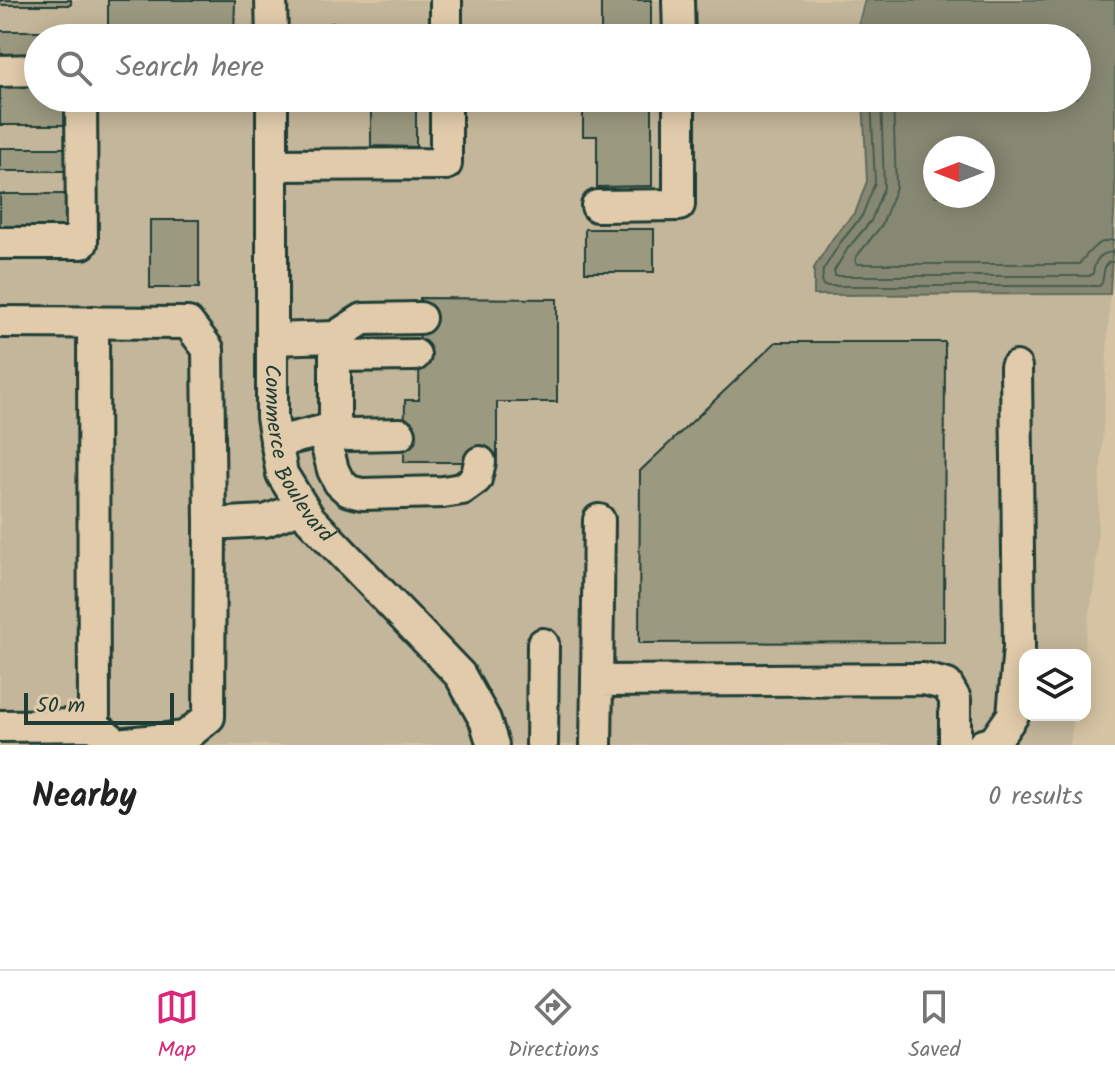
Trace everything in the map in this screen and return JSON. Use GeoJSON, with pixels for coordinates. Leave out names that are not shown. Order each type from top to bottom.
{"type":"FeatureCollection","features":[{"type":"Feature","properties":{"kind":"street"},"geometry":{"type":"LineString","coordinates":[[271,0],[272,24]]}},
{"type":"Feature","properties":{"kind":"street"},"geometry":{"type":"LineString","coordinates":[[446,0],[446,24]]}},
{"type":"Feature","properties":{"kind":"street"},"geometry":{"type":"LineString","coordinates":[[678,0],[679,24]]}},
{"type":"Feature","properties":{"kind":"street"},"geometry":{"type":"LineString","coordinates":[[0,71],[24,70]]}},
{"type":"Feature","properties":{"kind":"street"},"geometry":{"type":"LineString","coordinates":[[0,243],[82,243],[81,112]]}},
{"type":"Feature","properties":{"kind":"street","name":"Commerce Boulevard"},"geometry":{"type":"LineString","coordinates":[[272,112],[272,417],[282,474],[310,519],[460,675],[485,720],[493,745]]}},
{"type":"Feature","properties":{"kind":"street"},"geometry":{"type":"LineString","coordinates":[[272,165],[446,164],[446,112]]}},
{"type":"Feature","properties":{"kind":"street"},"geometry":{"type":"LineString","coordinates":[[597,206],[679,205],[679,112]]}},
{"type":"Feature","properties":{"kind":"street"},"geometry":{"type":"LineString","coordinates":[[420,318],[363,319],[335,346],[329,429],[333,470],[339,482],[349,491],[362,494],[443,492],[462,489],[476,479],[480,462]]}},
{"type":"Feature","properties":{"kind":"street"},"geometry":{"type":"LineString","coordinates":[[0,322],[188,323],[208,349],[210,524],[209,717],[185,737],[117,744],[94,725],[0,726]]}},
{"type":"Feature","properties":{"kind":"street"},"geometry":{"type":"LineString","coordinates":[[93,322],[94,725]]}},
{"type":"Feature","properties":{"kind":"street"},"geometry":{"type":"LineString","coordinates":[[272,339],[415,355]]}},
{"type":"Feature","properties":{"kind":"street"},"geometry":{"type":"LineString","coordinates":[[983,745],[994,742],[1013,715],[1019,647],[1016,367]]}},
{"type":"Feature","properties":{"kind":"street"},"geometry":{"type":"LineString","coordinates":[[276,442],[329,429],[348,435],[400,434]]}},
{"type":"Feature","properties":{"kind":"street"},"geometry":{"type":"LineString","coordinates":[[210,524],[265,521],[302,507]]}},
{"type":"Feature","properties":{"kind":"street"},"geometry":{"type":"LineString","coordinates":[[596,745],[599,520]]}},
{"type":"Feature","properties":{"kind":"street"},"geometry":{"type":"LineString","coordinates":[[542,745],[543,644]]}},
{"type":"Feature","properties":{"kind":"street"},"geometry":{"type":"LineString","coordinates":[[597,681],[924,679],[947,685],[955,699],[955,745]]}},
{"type":"Feature","properties":{"kind":"shaded area"},"geometry":{"type":"Polygon","coordinates":[[[0,0],[865,0],[859,24],[24,24],[24,112],[864,112],[867,181],[856,211],[833,238],[814,268],[815,295],[1110,294],[1095,580],[1084,649],[1019,649],[1019,721],[1073,721],[1070,745],[0,745],[0,0]]]}},
{"type":"Feature","properties":{"kind":"water"},"geometry":{"type":"Polygon","coordinates":[[[865,0],[1115,0],[1115,195],[1110,294],[814,295],[814,268],[833,238],[856,211],[867,181],[864,112],[1091,112],[1091,24],[859,22],[865,0]]]}},
{"type":"Feature","properties":{"kind":"building"},"geometry":{"type":"Polygon","coordinates":[[[0,0],[71,0],[71,5],[0,5],[0,0]]]}},
{"type":"Feature","properties":{"kind":"building"},"geometry":{"type":"Polygon","coordinates":[[[108,0],[235,0],[234,24],[108,24],[108,0]]]}},
{"type":"Feature","properties":{"kind":"building"},"geometry":{"type":"Polygon","coordinates":[[[601,0],[651,0],[651,24],[601,24],[601,0]]]}},
{"type":"Feature","properties":{"kind":"building"},"geometry":{"type":"Polygon","coordinates":[[[331,23],[416,23],[416,24],[331,23]]]}},
{"type":"Feature","properties":{"kind":"building"},"geometry":{"type":"Polygon","coordinates":[[[0,31],[24,31],[24,60],[0,60],[0,31]]]}},
{"type":"Feature","properties":{"kind":"building"},"geometry":{"type":"Polygon","coordinates":[[[0,85],[24,85],[24,112],[72,112],[72,125],[0,125],[0,85]]]}},
{"type":"Feature","properties":{"kind":"building"},"geometry":{"type":"Polygon","coordinates":[[[371,112],[416,112],[416,147],[371,146],[371,112]]]}},
{"type":"Feature","properties":{"kind":"building"},"geometry":{"type":"Polygon","coordinates":[[[583,112],[652,112],[652,186],[597,187],[597,136],[583,136],[583,112]]]}},
{"type":"Feature","properties":{"kind":"building"},"geometry":{"type":"Polygon","coordinates":[[[0,148],[72,148],[72,171],[0,171],[0,148]]]}},
{"type":"Feature","properties":{"kind":"building"},"geometry":{"type":"Polygon","coordinates":[[[0,194],[72,194],[72,234],[0,234],[0,194]]]}},
{"type":"Feature","properties":{"kind":"building"},"geometry":{"type":"Polygon","coordinates":[[[150,220],[199,220],[199,288],[150,288],[150,220]]]}},
{"type":"Feature","properties":{"kind":"building"},"geometry":{"type":"Polygon","coordinates":[[[585,229],[654,229],[654,272],[585,272],[585,229]]]}},
{"type":"Feature","properties":{"kind":"building"},"geometry":{"type":"Polygon","coordinates":[[[420,298],[557,299],[557,402],[497,402],[497,462],[404,462],[405,400],[419,400],[420,298]]]}},
{"type":"Feature","properties":{"kind":"building"},"geometry":{"type":"Polygon","coordinates":[[[776,342],[945,342],[944,642],[639,643],[640,471],[776,342]]]}}]}
